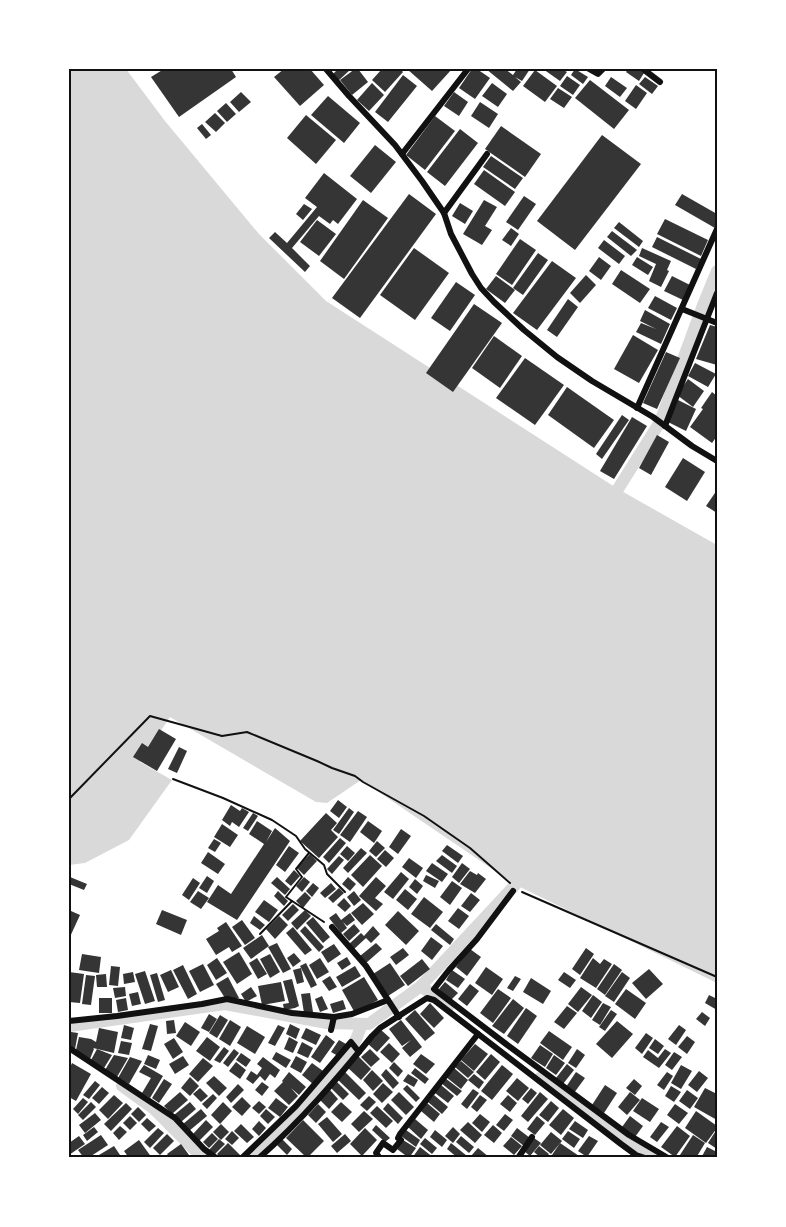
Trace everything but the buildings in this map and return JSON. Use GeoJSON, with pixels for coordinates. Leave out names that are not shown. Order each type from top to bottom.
{"type":"FeatureCollection","features":[{"type":"Feature","properties":{"kind":"street"},"geometry":{"type":"LineString","coordinates":[[326,69],[402,154],[444,213],[461,255],[481,288],[494,302],[556,357],[653,417],[692,446],[717,461]]}},
{"type":"Feature","properties":{"kind":"street"},"geometry":{"type":"LineString","coordinates":[[402,154],[468,69]]}},
{"type":"Feature","properties":{"kind":"street"},"geometry":{"type":"LineString","coordinates":[[589,69],[598,74],[603,69]]}},
{"type":"Feature","properties":{"kind":"street"},"geometry":{"type":"LineString","coordinates":[[643,69],[660,82]]}},
{"type":"Feature","properties":{"kind":"street"},"geometry":{"type":"LineString","coordinates":[[444,213],[487,154]]}},
{"type":"Feature","properties":{"kind":"street"},"geometry":{"type":"LineString","coordinates":[[637,408],[717,229]]}},
{"type":"Feature","properties":{"kind":"street"},"geometry":{"type":"LineString","coordinates":[[665,426],[717,293]]}},
{"type":"Feature","properties":{"kind":"street"},"geometry":{"type":"LineString","coordinates":[[682,309],[717,323]]}},
{"type":"Feature","properties":{"kind":"street"},"geometry":{"type":"LineString","coordinates":[[259,1158],[285,1135],[380,1028],[427,998],[515,891]]}},
{"type":"Feature","properties":{"kind":"street"},"geometry":{"type":"LineString","coordinates":[[332,927],[366,966],[399,1017]]}},
{"type":"Feature","properties":{"kind":"street"},"geometry":{"type":"LineString","coordinates":[[434,989],[629,1135],[668,1158]]}},
{"type":"Feature","properties":{"kind":"street"},"geometry":{"type":"LineString","coordinates":[[427,998],[434,1000],[635,1156],[644,1158]]}},
{"type":"Feature","properties":{"kind":"street"},"geometry":{"type":"LineString","coordinates":[[69,1021],[226,999],[292,1013],[334,1017],[352,1014],[388,1000]]}},
{"type":"Feature","properties":{"kind":"street"},"geometry":{"type":"LineString","coordinates":[[331,1030],[334,1017]]}},
{"type":"Feature","properties":{"kind":"street"},"geometry":{"type":"LineString","coordinates":[[380,1158],[376,1153],[383,1143],[393,1150],[401,1140],[398,1138],[400,1134],[478,1034]]}},
{"type":"Feature","properties":{"kind":"street"},"geometry":{"type":"LineString","coordinates":[[242,1158],[296,1107],[351,1042],[359,1052]]}},
{"type":"Feature","properties":{"kind":"street"},"geometry":{"type":"LineString","coordinates":[[69,1047],[163,1108],[216,1158]]}},
{"type":"Feature","properties":{"kind":"street"},"geometry":{"type":"LineString","coordinates":[[516,1064],[522,1056]]}},
{"type":"Feature","properties":{"kind":"street"},"geometry":{"type":"LineString","coordinates":[[575,1109],[582,1100]]}},
{"type":"Feature","properties":{"kind":"street"},"geometry":{"type":"LineString","coordinates":[[296,1107],[304,1114]]}},
{"type":"Feature","properties":{"kind":"street"},"geometry":{"type":"LineString","coordinates":[[518,1158],[532,1137]]}},
{"type":"Feature","properties":{"kind":"path"},"geometry":{"type":"LineString","coordinates":[[69,799],[150,716],[222,736],[247,732],[355,776],[424,816],[470,848],[509,883]]}},
{"type":"Feature","properties":{"kind":"path"},"geometry":{"type":"LineString","coordinates":[[173,779],[224,798],[272,820],[296,836],[345,892]]}},
{"type":"Feature","properties":{"kind":"path"},"geometry":{"type":"LineString","coordinates":[[310,853],[296,869],[302,877],[286,897],[332,927]]}},
{"type":"Feature","properties":{"kind":"path"},"geometry":{"type":"LineString","coordinates":[[515,891],[717,977]]}},
{"type":"Feature","properties":{"kind":"path"},"geometry":{"type":"LineString","coordinates":[[260,934],[292,901]]}},
{"type":"Feature","properties":{"kind":"shaded area"},"geometry":{"type":"Polygon","coordinates":[[[69,69],[126,69],[165,121],[259,234],[326,301],[618,489],[717,545],[717,983],[516,885],[361,780],[327,803],[316,802],[170,717],[140,762],[172,780],[129,840],[85,863],[69,865],[69,69]]]}},
{"type":"Feature","properties":{"kind":"waterway"},"geometry":{"type":"LineString","coordinates":[[618,489],[660,422],[717,271]]}},
{"type":"Feature","properties":{"kind":"waterway"},"geometry":{"type":"LineString","coordinates":[[69,1026],[225,1004],[327,1023],[369,1024],[421,986],[516,884]]}},
{"type":"Feature","properties":{"kind":"waterway"},"geometry":{"type":"LineString","coordinates":[[421,986],[448,1007]]}},
{"type":"Feature","properties":{"kind":"waterway"},"geometry":{"type":"LineString","coordinates":[[249,1158],[291,1119],[331,1076],[354,1043],[362,1024]]}},
{"type":"Feature","properties":{"kind":"waterway"},"geometry":{"type":"LineString","coordinates":[[540,1078],[643,1153],[654,1158]]}},
{"type":"Feature","properties":{"kind":"waterway"},"geometry":{"type":"LineString","coordinates":[[122,1086],[154,1109],[203,1158]]}}]}
